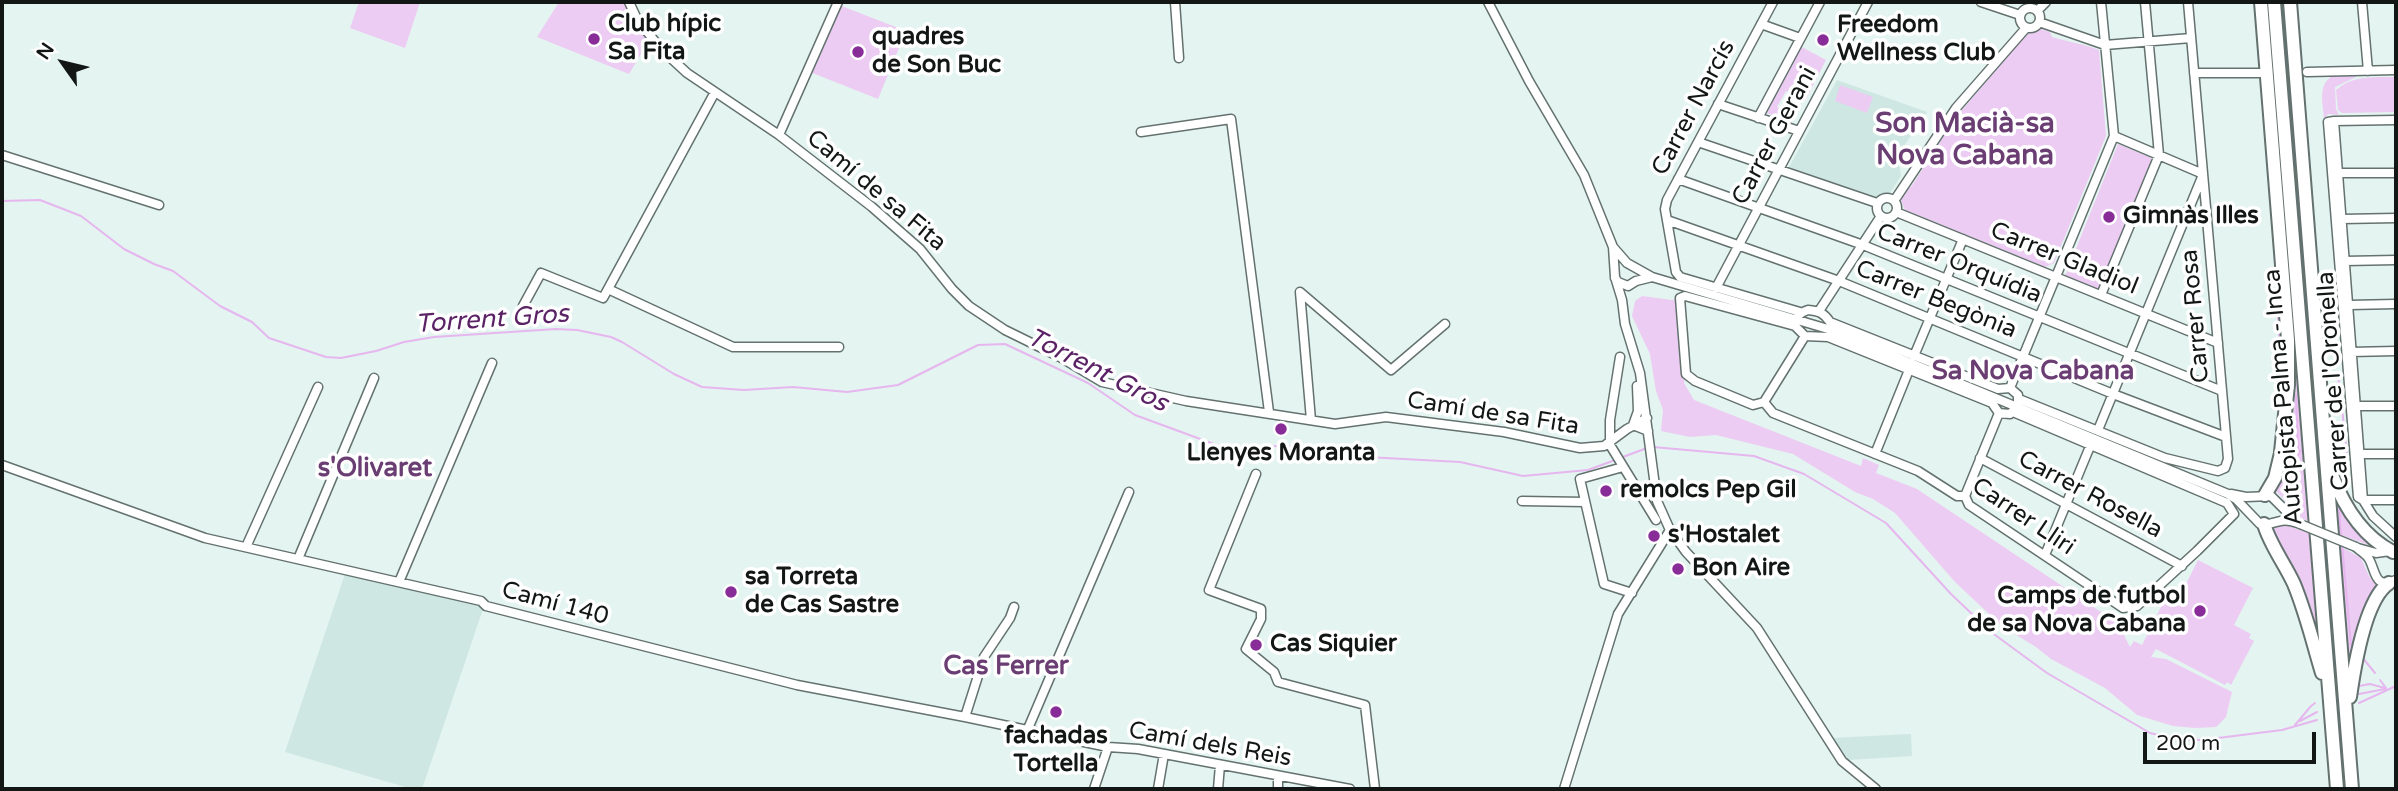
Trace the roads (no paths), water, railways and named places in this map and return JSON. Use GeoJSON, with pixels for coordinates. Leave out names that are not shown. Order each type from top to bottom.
{"type":"FeatureCollection","features":[{"type":"Feature","properties":{"kind":"highway"},"geometry":{"type":"LineString","coordinates":[[2261,2],[2288,340],[2288,385],[2281,453]]}},
{"type":"Feature","properties":{"kind":"highway","name":"Autopista Palma - Inca"},"geometry":{"type":"LineString","coordinates":[[2274,2],[2337,789]]}},
{"type":"Feature","properties":{"kind":"highway","name":"Autopista Palma - Inca"},"geometry":{"type":"LineString","coordinates":[[2290,2],[2352,789]]}},
{"type":"Feature","properties":{"kind":"highway"},"geometry":{"type":"LineString","coordinates":[[2262,496],[2274,478],[2287,432],[2294,386],[2299,313]]}},
{"type":"Feature","properties":{"kind":"highway"},"geometry":{"type":"LineString","coordinates":[[2326,461],[2343,502],[2352,516],[2391,553]]}},
{"type":"Feature","properties":{"kind":"highway"},"geometry":{"type":"LineString","coordinates":[[2263,522],[2300,598],[2330,702]]}},
{"type":"Feature","properties":{"kind":"highway"},"geometry":{"type":"LineString","coordinates":[[2347,725],[2358,650],[2381,589],[2393,582]]}},
{"type":"Feature","properties":{"kind":"street","name":"Camí de sa Fita"},"geometry":{"type":"LineString","coordinates":[[629,2],[637,19],[661,49],[687,72],[779,135],[899,230],[920,249],[969,306],[1005,330],[1067,361],[1101,382],[1186,401],[1335,424],[1386,416],[1504,432],[1580,448],[1604,446],[1647,418]]}},
{"type":"Feature","properties":{"kind":"street"},"geometry":{"type":"LineString","coordinates":[[779,135],[838,2]]}},
{"type":"Feature","properties":{"kind":"street"},"geometry":{"type":"LineString","coordinates":[[1175,2],[1179,58]]}},
{"type":"Feature","properties":{"kind":"street"},"geometry":{"type":"LineString","coordinates":[[1488,2],[1529,81],[1584,175],[1613,247],[1615,276],[1625,324],[1640,373],[1657,500],[1670,530],[1686,552],[1757,628],[1842,761],[1876,789]]}},
{"type":"Feature","properties":{"kind":"street","name":"Carrer Narcís"},"geometry":{"type":"LineString","coordinates":[[1716,288],[1680,277],[1676,272],[1667,220],[1667,201],[1773,2]]}},
{"type":"Feature","properties":{"kind":"street"},"geometry":{"type":"LineString","coordinates":[[1758,118],[1820,2]]}},
{"type":"Feature","properties":{"kind":"street","name":"Carrer Gerani"},"geometry":{"type":"LineString","coordinates":[[1716,288],[1868,2]]}},
{"type":"Feature","properties":{"kind":"street"},"geometry":{"type":"LineString","coordinates":[[1980,2],[2020,15]]}},
{"type":"Feature","properties":{"kind":"street"},"geometry":{"type":"LineString","coordinates":[[2037,11],[2046,2]]}},
{"type":"Feature","properties":{"kind":"street"},"geometry":{"type":"LineString","coordinates":[[1805,336],[1828,337],[1909,370],[1994,396],[2010,388],[2114,136],[2101,2]]}},
{"type":"Feature","properties":{"kind":"street"},"geometry":{"type":"LineString","coordinates":[[2101,295],[2159,155],[2145,2]]}},
{"type":"Feature","properties":{"kind":"street","name":"Carrer Rosa"},"geometry":{"type":"LineString","coordinates":[[2098,430],[2165,458],[2204,468],[2218,471],[2225,468],[2228,459],[2188,2]]}},
{"type":"Feature","properties":{"kind":"street"},"geometry":{"type":"LineString","coordinates":[[2362,2],[2368,71]]}},
{"type":"Feature","properties":{"kind":"street"},"geometry":{"type":"LineString","coordinates":[[2037,11],[2027,9],[2020,15],[2020,22],[2026,28],[2033,28],[2039,22]]}},
{"type":"Feature","properties":{"kind":"street"},"geometry":{"type":"LineString","coordinates":[[2037,11],[2039,22]]}},
{"type":"Feature","properties":{"kind":"street"},"geometry":{"type":"LineString","coordinates":[[2039,22],[2105,45],[2191,38]]}},
{"type":"Feature","properties":{"kind":"street"},"geometry":{"type":"LineString","coordinates":[[1761,24],[1800,38]]}},
{"type":"Feature","properties":{"kind":"street"},"geometry":{"type":"LineString","coordinates":[[1894,201],[1956,108],[2026,28]]}},
{"type":"Feature","properties":{"kind":"street"},"geometry":{"type":"LineString","coordinates":[[2307,72],[2396,71]]}},
{"type":"Feature","properties":{"kind":"street"},"geometry":{"type":"LineString","coordinates":[[2194,73],[2261,73]]}},
{"type":"Feature","properties":{"kind":"street"},"geometry":{"type":"LineString","coordinates":[[523,306],[541,273],[603,298],[715,92]]}},
{"type":"Feature","properties":{"kind":"street"},"geometry":{"type":"LineString","coordinates":[[1718,104],[1799,131]]}},
{"type":"Feature","properties":{"kind":"street"},"geometry":{"type":"LineString","coordinates":[[1141,132],[1231,119],[1269,412]]}},
{"type":"Feature","properties":{"kind":"street"},"geometry":{"type":"LineString","coordinates":[[2333,121],[2396,120]]}},
{"type":"Feature","properties":{"kind":"street","name":"Carrer de l'Oronella"},"geometry":{"type":"LineString","coordinates":[[2338,173],[2333,121],[2328,122],[2350,352],[2357,406],[2364,500],[2357,497],[2350,352],[2348,304],[2338,173]]}},
{"type":"Feature","properties":{"kind":"street"},"geometry":{"type":"LineString","coordinates":[[2017,406],[2098,430],[2203,174],[2114,136]]}},
{"type":"Feature","properties":{"kind":"street"},"geometry":{"type":"LineString","coordinates":[[1698,142],[1877,204]]}},
{"type":"Feature","properties":{"kind":"street"},"geometry":{"type":"LineString","coordinates":[[2,155],[159,205]]}},
{"type":"Feature","properties":{"kind":"street"},"geometry":{"type":"LineString","coordinates":[[2338,173],[2396,173]]}},
{"type":"Feature","properties":{"kind":"street","name":"Carrer Orquídia"},"geometry":{"type":"LineString","coordinates":[[1678,179],[1863,245],[2222,391]]}},
{"type":"Feature","properties":{"kind":"street"},"geometry":{"type":"LineString","coordinates":[[1881,216],[1877,204],[1884,198],[1894,201]]}},
{"type":"Feature","properties":{"kind":"street"},"geometry":{"type":"LineString","coordinates":[[1881,216],[1891,217],[1896,212],[1894,201]]}},
{"type":"Feature","properties":{"kind":"street","name":"Carrer Gladiol"},"geometry":{"type":"LineString","coordinates":[[1896,212],[2218,343]]}},
{"type":"Feature","properties":{"kind":"street"},"geometry":{"type":"LineString","coordinates":[[1613,247],[1627,263],[1652,277],[1797,319],[1819,311],[1881,216]]}},
{"type":"Feature","properties":{"kind":"street"},"geometry":{"type":"LineString","coordinates":[[2342,219],[2396,218]]}},
{"type":"Feature","properties":{"kind":"street","name":"Carrer Begònia"},"geometry":{"type":"LineString","coordinates":[[1667,220],[1839,281],[2113,394],[2226,437]]}},
{"type":"Feature","properties":{"kind":"street"},"geometry":{"type":"LineString","coordinates":[[1914,356],[1963,239]]}},
{"type":"Feature","properties":{"kind":"street"},"geometry":{"type":"LineString","coordinates":[[2345,261],[2396,260]]}},
{"type":"Feature","properties":{"kind":"street"},"geometry":{"type":"LineString","coordinates":[[1627,263],[1618,267],[1615,276],[1618,282],[1632,284],[1652,277]]}},
{"type":"Feature","properties":{"kind":"street"},"geometry":{"type":"LineString","coordinates":[[1622,300],[1638,273],[1636,269]]}},
{"type":"Feature","properties":{"kind":"street"},"geometry":{"type":"LineString","coordinates":[[1716,288],[1797,319],[1805,336]]}},
{"type":"Feature","properties":{"kind":"street"},"geometry":{"type":"LineString","coordinates":[[608,289],[733,346],[839,347]]}},
{"type":"Feature","properties":{"kind":"street"},"geometry":{"type":"LineString","coordinates":[[1311,420],[1300,292],[1391,370],[1445,324]]}},
{"type":"Feature","properties":{"kind":"street"},"geometry":{"type":"LineString","coordinates":[[1805,336],[1764,402],[1753,405],[1695,381],[1686,374],[1680,298],[1685,296],[1829,326],[1914,356],[1994,396],[1999,413],[1965,496]]}},
{"type":"Feature","properties":{"kind":"street"},"geometry":{"type":"LineString","coordinates":[[2348,304],[2396,304]]}},
{"type":"Feature","properties":{"kind":"street"},"geometry":{"type":"LineString","coordinates":[[1819,311],[1825,315],[1829,326],[2228,494],[2263,522],[2283,519],[2356,547],[2391,553]]}},
{"type":"Feature","properties":{"kind":"street"},"geometry":{"type":"LineString","coordinates":[[1819,336],[1829,326]]}},
{"type":"Feature","properties":{"kind":"street"},"geometry":{"type":"LineString","coordinates":[[2350,352],[2396,351]]}},
{"type":"Feature","properties":{"kind":"street"},"geometry":{"type":"LineString","coordinates":[[1620,358],[1610,420],[1611,440],[1614,453],[1656,520]]}},
{"type":"Feature","properties":{"kind":"street"},"geometry":{"type":"LineString","coordinates":[[399,582],[492,363]]}},
{"type":"Feature","properties":{"kind":"street"},"geometry":{"type":"LineString","coordinates":[[1875,454],[1909,370]]}},
{"type":"Feature","properties":{"kind":"street"},"geometry":{"type":"LineString","coordinates":[[1640,373],[1637,382],[1638,411],[1633,425],[1648,431]]}},
{"type":"Feature","properties":{"kind":"street"},"geometry":{"type":"LineString","coordinates":[[298,559],[374,378]]}},
{"type":"Feature","properties":{"kind":"street"},"geometry":{"type":"LineString","coordinates":[[246,547],[318,387]]}},
{"type":"Feature","properties":{"kind":"street"},"geometry":{"type":"LineString","coordinates":[[2010,388],[2016,392],[2017,406]]}},
{"type":"Feature","properties":{"kind":"street","name":"Carrer Lliri"},"geometry":{"type":"LineString","coordinates":[[1764,402],[1773,412],[1918,471],[1957,496],[1965,496],[1969,505],[2123,608],[2137,606],[2234,514],[2227,503],[2091,444]]}},
{"type":"Feature","properties":{"kind":"street"},"geometry":{"type":"LineString","coordinates":[[1999,413],[2007,414],[2017,406]]}},
{"type":"Feature","properties":{"kind":"street"},"geometry":{"type":"LineString","coordinates":[[2017,406],[2091,444],[2045,555]]}},
{"type":"Feature","properties":{"kind":"street"},"geometry":{"type":"LineString","coordinates":[[2357,406],[2396,406]]}},
{"type":"Feature","properties":{"kind":"street"},"geometry":{"type":"LineString","coordinates":[[2361,454],[2396,454]]}},
{"type":"Feature","properties":{"kind":"street","name":"Carrer Rosella"},"geometry":{"type":"LineString","coordinates":[[1980,458],[2182,565]]}},
{"type":"Feature","properties":{"kind":"street","name":"Camí 140"},"geometry":{"type":"LineString","coordinates":[[2,465],[205,538],[481,601],[486,606],[797,685],[1108,747]]}},
{"type":"Feature","properties":{"kind":"street"},"geometry":{"type":"LineString","coordinates":[[1623,467],[1580,479],[1604,584],[1632,593]]}},
{"type":"Feature","properties":{"kind":"street"},"geometry":{"type":"LineString","coordinates":[[1256,474],[1209,590],[1261,609],[1261,619],[1245,649],[1274,672],[1278,682],[1365,705],[1376,789]]}},
{"type":"Feature","properties":{"kind":"street"},"geometry":{"type":"LineString","coordinates":[[1027,731],[1129,492]]}},
{"type":"Feature","properties":{"kind":"street"},"geometry":{"type":"LineString","coordinates":[[2228,494],[2275,498],[2279,506],[2300,524]]}},
{"type":"Feature","properties":{"kind":"street"},"geometry":{"type":"LineString","coordinates":[[2262,496],[2250,506],[2263,522]]}},
{"type":"Feature","properties":{"kind":"street"},"geometry":{"type":"LineString","coordinates":[[2396,500],[2364,500],[2373,516],[2396,537]]}},
{"type":"Feature","properties":{"kind":"street"},"geometry":{"type":"LineString","coordinates":[[1522,501],[1585,502]]}},
{"type":"Feature","properties":{"kind":"street"},"geometry":{"type":"LineString","coordinates":[[2263,522],[2277,518],[2279,506]]}},
{"type":"Feature","properties":{"kind":"street"},"geometry":{"type":"LineString","coordinates":[[1564,789],[1618,614],[1670,530]]}},
{"type":"Feature","properties":{"kind":"street"},"geometry":{"type":"LineString","coordinates":[[2356,547],[2368,557],[2378,579],[2393,582]]}},
{"type":"Feature","properties":{"kind":"street"},"geometry":{"type":"LineString","coordinates":[[2372,568],[2376,557],[2391,553]]}},
{"type":"Feature","properties":{"kind":"street"},"geometry":{"type":"LineString","coordinates":[[965,717],[984,657],[1010,618],[1014,607]]}},
{"type":"Feature","properties":{"kind":"street","name":"Camí dels Reis"},"geometry":{"type":"LineString","coordinates":[[1094,789],[1108,747],[1164,754],[1350,789]]}},
{"type":"Feature","properties":{"kind":"street"},"geometry":{"type":"LineString","coordinates":[[1158,789],[1164,754]]}},
{"type":"Feature","properties":{"kind":"street"},"geometry":{"type":"LineString","coordinates":[[1217,789],[1220,765]]}},
{"type":"Feature","properties":{"kind":"street"},"geometry":{"type":"LineString","coordinates":[[1278,776],[1278,789]]}},
{"type":"Feature","properties":{"kind":"waterway","name":"Torrent Gros"},"geometry":{"type":"LineString","coordinates":[[2,201],[40,200],[81,216],[124,249],[173,271],[220,306],[252,322],[269,338],[326,357],[341,358],[434,337],[577,330],[622,342],[674,374],[702,387],[744,390],[793,387],[847,392],[898,385],[978,345],[1005,344],[1088,383],[1135,415],[1222,447],[1287,446],[1348,456],[1460,462],[1523,476],[1588,470],[1615,460]]}},
{"type":"Feature","properties":{"kind":"waterway"},"geometry":{"type":"LineString","coordinates":[[2278,316],[2283,370]]}},
{"type":"Feature","properties":{"kind":"waterway"},"geometry":{"type":"LineString","coordinates":[[2338,374],[2347,469],[2345,491]]}},
{"type":"Feature","properties":{"kind":"waterway"},"geometry":{"type":"LineString","coordinates":[[2296,395],[2298,449],[2301,451]]}},
{"type":"Feature","properties":{"kind":"waterway","name":"Torrent Gros"},"geometry":{"type":"LineString","coordinates":[[1653,447],[1754,456],[1804,474],[1886,523],[1951,594],[1991,632],[2047,673],[2150,733],[2174,739],[2202,740],[2282,730],[2317,720]]}},
{"type":"Feature","properties":{"kind":"waterway","name":"Torrent Gros"},"geometry":{"type":"LineString","coordinates":[[1623,457],[1647,448]]}},
{"type":"Feature","properties":{"kind":"waterway"},"geometry":{"type":"LineString","coordinates":[[2337,448],[2345,452]]}},
{"type":"Feature","properties":{"kind":"waterway"},"geometry":{"type":"LineString","coordinates":[[2300,452],[2300,492]]}},
{"type":"Feature","properties":{"kind":"waterway"},"geometry":{"type":"LineString","coordinates":[[2339,506],[2341,539]]}},
{"type":"Feature","properties":{"kind":"waterway"},"geometry":{"type":"LineString","coordinates":[[2342,544],[2351,645]]}},
{"type":"Feature","properties":{"kind":"waterway"},"geometry":{"type":"LineString","coordinates":[[2362,657],[2375,673]]}},
{"type":"Feature","properties":{"kind":"waterway"},"geometry":{"type":"LineString","coordinates":[[2380,680],[2386,688]]}},
{"type":"Feature","properties":{"kind":"waterway"},"geometry":{"type":"LineString","coordinates":[[2359,686],[2370,684],[2385,688]]}},
{"type":"Feature","properties":{"kind":"waterway","name":"Torrent Gros"},"geometry":{"type":"LineString","coordinates":[[2359,703],[2396,686]]}},
{"type":"Feature","properties":{"kind":"waterway"},"geometry":{"type":"LineString","coordinates":[[2359,694],[2385,689]]}},
{"type":"Feature","properties":{"kind":"waterway"},"geometry":{"type":"LineString","coordinates":[[2295,725],[2315,703]]}},
{"type":"Feature","properties":{"kind":"waterway"},"geometry":{"type":"LineString","coordinates":[[2300,721],[2317,712]]}},
{"type":"Feature","properties":{"kind":"place","name":"Club hípic Sa Fita"},"geometry":{"type":"Point","coordinates":[594,39]}},
{"type":"Feature","properties":{"kind":"place","name":"Freedom Wellness Club"},"geometry":{"type":"Point","coordinates":[1823,40]}},
{"type":"Feature","properties":{"kind":"place","name":"quadres de Son Buc"},"geometry":{"type":"Point","coordinates":[858,52]}},
{"type":"Feature","properties":{"kind":"place","name":"Gimnàs Illes"},"geometry":{"type":"Point","coordinates":[2109,217]}},
{"type":"Feature","properties":{"kind":"place","name":"Llenyes Moranta"},"geometry":{"type":"Point","coordinates":[1281,429]}},
{"type":"Feature","properties":{"kind":"place","name":"remolcs Pep Gil"},"geometry":{"type":"Point","coordinates":[1606,491]}},
{"type":"Feature","properties":{"kind":"place","name":"s'Hostalet"},"geometry":{"type":"Point","coordinates":[1654,536]}},
{"type":"Feature","properties":{"kind":"place","name":"Bon Aire"},"geometry":{"type":"Point","coordinates":[1678,569]}},
{"type":"Feature","properties":{"kind":"place","name":"sa Torreta de Cas Sastre"},"geometry":{"type":"Point","coordinates":[731,592]}},
{"type":"Feature","properties":{"kind":"place","name":"Camps de futbol de sa Nova Cabana"},"geometry":{"type":"Point","coordinates":[2200,611]}},
{"type":"Feature","properties":{"kind":"place","name":"Cas Siquier"},"geometry":{"type":"Point","coordinates":[1256,645]}},
{"type":"Feature","properties":{"kind":"place","name":"fachadas Tortella"},"geometry":{"type":"Point","coordinates":[1056,712]}},
{"type":"Feature","properties":{"kind":"district","name":"Son Macià-sa Nova Cabana"},"geometry":{"type":"Point","coordinates":[1965,141]}},
{"type":"Feature","properties":{"kind":"district","name":"Sa Nova Cabana"},"geometry":{"type":"Point","coordinates":[2033,372]}},
{"type":"Feature","properties":{"kind":"district","name":"s'Olivaret"},"geometry":{"type":"Point","coordinates":[375,469]}},
{"type":"Feature","properties":{"kind":"district","name":"Cas Ferrer"},"geometry":{"type":"Point","coordinates":[1006,667]}}]}
